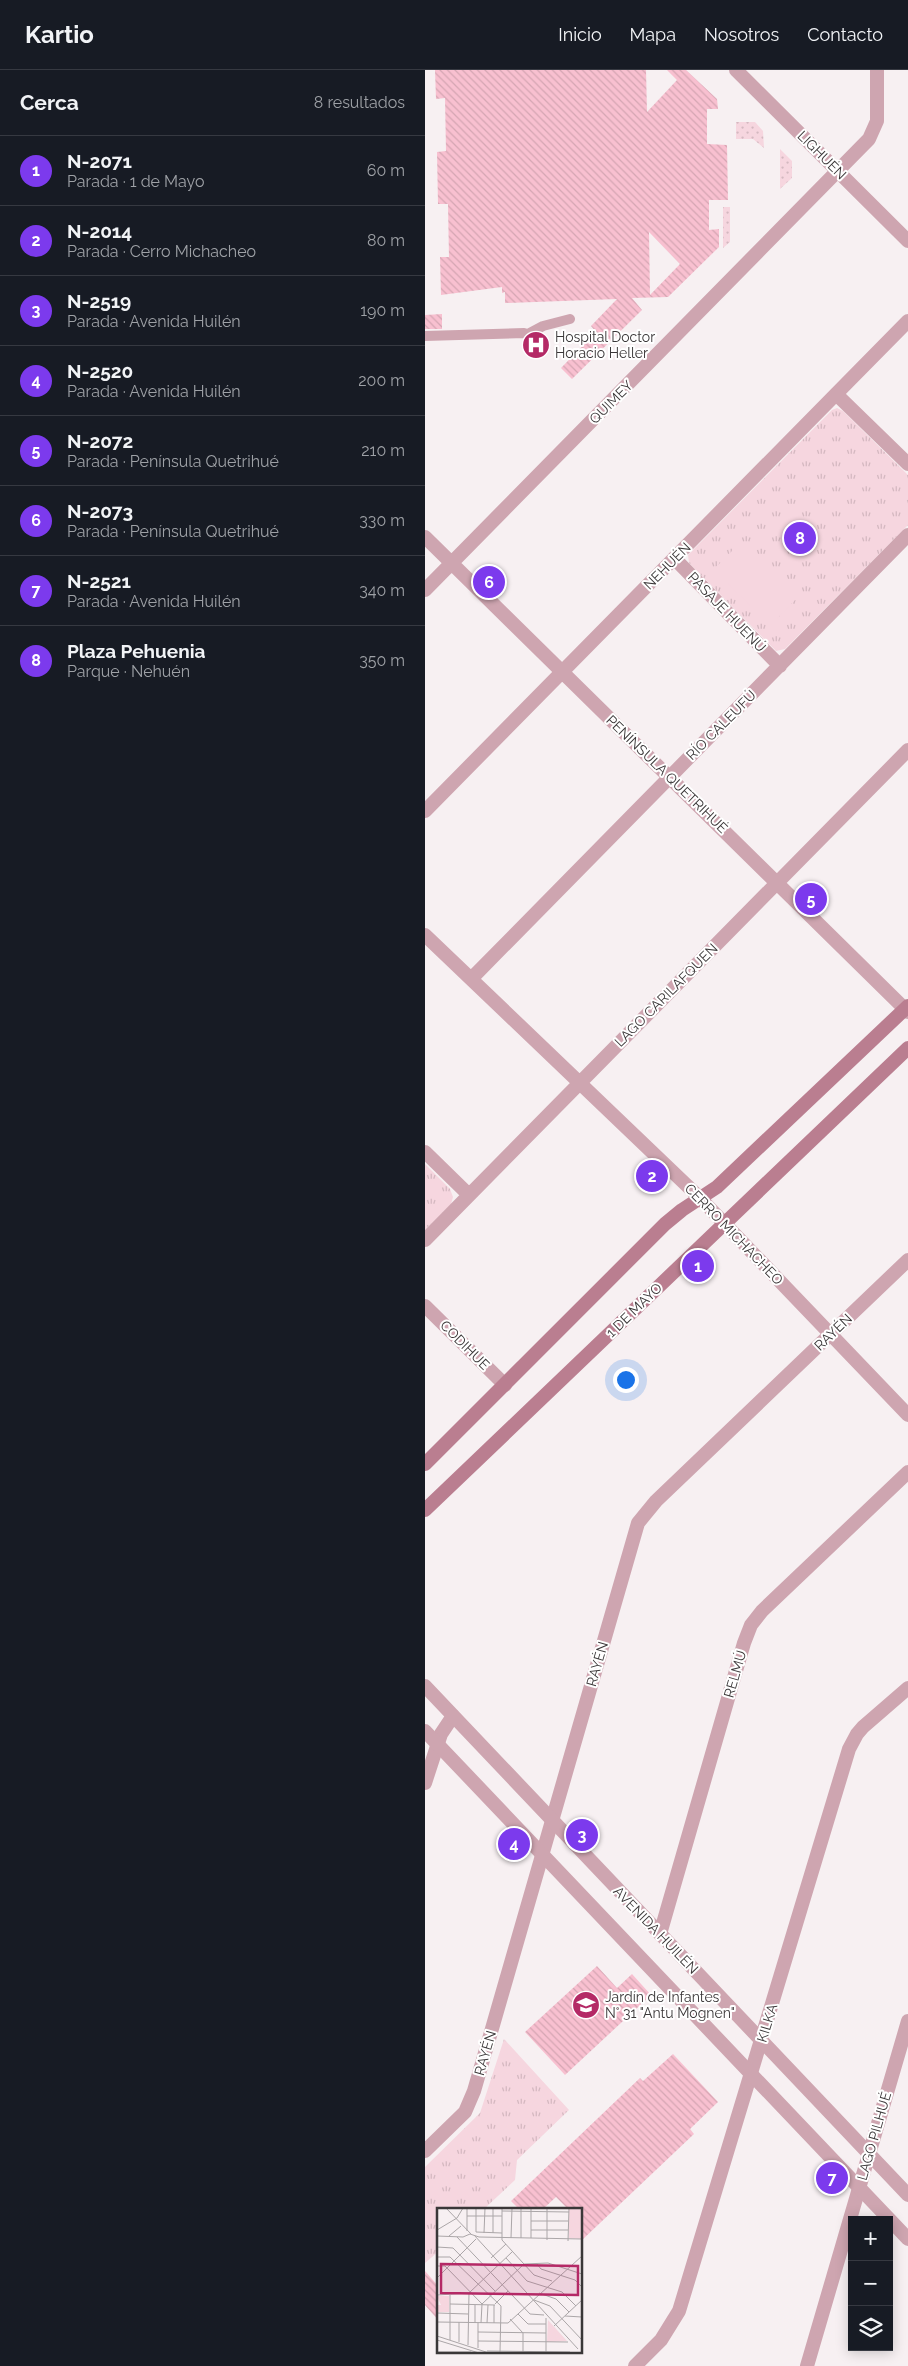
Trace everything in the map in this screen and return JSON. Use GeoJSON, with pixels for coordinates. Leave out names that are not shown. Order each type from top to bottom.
{"type":"FeatureCollection","features":[{"type":"Feature","properties":{"kind":"main road"},"geometry":{"type":"LineString","coordinates":[[425,1464],[665,1224],[682,1210],[717,1187],[907,1008]]}},
{"type":"Feature","properties":{"kind":"main road","name":"1 DE MAYO"},"geometry":{"type":"LineString","coordinates":[[425,1510],[908,1048]]}},
{"type":"Feature","properties":{"kind":"street","name":"LIGHUÉN"},"geometry":{"type":"LineString","coordinates":[[736,70],[908,241]]}},
{"type":"Feature","properties":{"kind":"street","name":"QUIMEY"},"geometry":{"type":"LineString","coordinates":[[425,590],[869,139],[876,127],[877,70]]}},
{"type":"Feature","properties":{"kind":"street","name":"NEHUÉN"},"geometry":{"type":"LineString","coordinates":[[425,811],[908,321]]}},
{"type":"Feature","properties":{"kind":"street"},"geometry":{"type":"LineString","coordinates":[[836,394],[908,464]]}},
{"type":"Feature","properties":{"kind":"street","name":"RÍO CALEUFÚ"},"geometry":{"type":"LineString","coordinates":[[471,979],[908,535]]}},
{"type":"Feature","properties":{"kind":"street","name":"PENÍNSULA QUETRIHUÉ"},"geometry":{"type":"LineString","coordinates":[[425,537],[907,1008]]}},
{"type":"Feature","properties":{"kind":"street","name":"PASAJE HUENÚ"},"geometry":{"type":"LineString","coordinates":[[674,558],[780,666]]}},
{"type":"Feature","properties":{"kind":"street","name":"LAGO CARILAFQUEN"},"geometry":{"type":"LineString","coordinates":[[425,1240],[908,750]]}},
{"type":"Feature","properties":{"kind":"street","name":"CERRO MICHACHEO"},"geometry":{"type":"LineString","coordinates":[[425,935],[700,1198],[908,1415]]}},
{"type":"Feature","properties":{"kind":"street"},"geometry":{"type":"LineString","coordinates":[[425,1152],[469,1195]]}},
{"type":"Feature","properties":{"kind":"street","name":"RAYÉN"},"geometry":{"type":"LineString","coordinates":[[425,2151],[457,2121],[470,2102],[638,1523],[656,1501],[908,1260]]}},
{"type":"Feature","properties":{"kind":"street","name":"CODIHUE"},"geometry":{"type":"LineString","coordinates":[[425,1306],[505,1385]]}},
{"type":"Feature","properties":{"kind":"street","name":"RELMÚ"},"geometry":{"type":"LineString","coordinates":[[660,1934],[744,1643],[751,1625],[762,1611],[908,1472]]}},
{"type":"Feature","properties":{"kind":"street","name":"AVENIDA HUILÉN"},"geometry":{"type":"LineString","coordinates":[[425,1686],[908,2195]]}},
{"type":"Feature","properties":{"kind":"street","name":"KILKA"},"geometry":{"type":"LineString","coordinates":[[635,2366],[661,2340],[679,2312],[849,1750],[863,1727],[908,1688]]}},
{"type":"Feature","properties":{"kind":"street"},"geometry":{"type":"LineString","coordinates":[[425,1783],[437,1743],[453,1716]]}},
{"type":"Feature","properties":{"kind":"street"},"geometry":{"type":"LineString","coordinates":[[425,1731],[908,2239]]}},
{"type":"Feature","properties":{"kind":"street","name":"LAGO PILHUÉ"},"geometry":{"type":"LineString","coordinates":[[807,2366],[908,2021]]}},
{"type":"Feature","properties":{"kind":"lane"},"geometry":{"type":"LineString","coordinates":[[425,336],[530,335],[543,326],[570,319]]}},
{"type":"Feature","properties":{"kind":"green space"},"geometry":{"type":"Polygon","coordinates":[[[736,122],[755,122],[763,131],[764,148],[753,139],[736,139],[736,122]]]}},
{"type":"Feature","properties":{"kind":"green space"},"geometry":{"type":"Polygon","coordinates":[[[780,149],[792,161],[792,178],[780,189],[780,149]]]}},
{"type":"Feature","properties":{"kind":"green space"},"geometry":{"type":"Polygon","coordinates":[[[723,207],[730,207],[730,242],[723,248],[723,207]]]}},
{"type":"Feature","properties":{"kind":"green space"},"geometry":{"type":"Polygon","coordinates":[[[837,408],[843,411],[908,475],[908,525],[785,649],[776,651],[689,563],[688,555],[832,410],[837,408]]]}},
{"type":"Feature","properties":{"kind":"green space"},"geometry":{"type":"Polygon","coordinates":[[[740,543],[796,599],[770,626],[714,569],[740,543]]]}},
{"type":"Feature","properties":{"kind":"green space"},"geometry":{"type":"Polygon","coordinates":[[[425,1164],[450,1189],[453,1197],[451,1204],[425,1230],[425,1164]]]}},
{"type":"Feature","properties":{"kind":"green space"},"geometry":{"type":"Polygon","coordinates":[[[504,2039],[569,2110],[517,2160],[515,2180],[485,2208],[437,2208],[437,2253],[425,2263],[425,2167],[480,2113],[504,2039]]]}},
{"type":"Feature","properties":{"kind":"building"},"geometry":{"type":"Polygon","coordinates":[[[435,70],[646,70],[647,112],[677,80],[667,70],[686,70],[717,99],[718,109],[707,109],[707,144],[727,145],[728,200],[709,200],[709,230],[719,229],[719,247],[668,297],[632,298],[642,310],[572,379],[561,368],[596,332],[591,326],[617,299],[505,303],[505,292],[502,293],[502,287],[441,295],[440,257],[449,257],[448,204],[438,204],[437,152],[446,151],[445,98],[436,99],[435,70]],[[649,232],[650,295],[680,264],[649,232]]]}},
{"type":"Feature","properties":{"kind":"building"},"geometry":{"type":"Polygon","coordinates":[[[442,314],[442,329],[425,329],[425,315],[442,314]]]}},
{"type":"Feature","properties":{"kind":"building"},"geometry":{"type":"Polygon","coordinates":[[[597,1966],[617,1988],[632,1974],[651,1995],[565,2075],[525,2032],[597,1966]]]}},
{"type":"Feature","properties":{"kind":"building"},"geometry":{"type":"Polygon","coordinates":[[[673,2054],[718,2102],[690,2129],[694,2134],[583,2239],[583,2208],[567,2208],[556,2197],[544,2208],[518,2208],[511,2201],[640,2078],[643,2081],[673,2054]]]}},
{"type":"Feature","properties":{"kind":"building"},"geometry":{"type":"Polygon","coordinates":[[[425,2271],[437,2285],[437,2319],[425,2305],[425,2271]]]}},
{"type":"Feature","properties":{"kind":"place","name":"Hospital Doctor Horacio Heller"},"geometry":{"type":"Point","coordinates":[536,345]}},
{"type":"Feature","properties":{"kind":"place","name":"Plaza Pehuenia"},"geometry":{"type":"Point","coordinates":[800,538]}},
{"type":"Feature","properties":{"kind":"place","name":"N-2073"},"geometry":{"type":"Point","coordinates":[489,582]}},
{"type":"Feature","properties":{"kind":"place","name":"N-2072"},"geometry":{"type":"Point","coordinates":[811,899]}},
{"type":"Feature","properties":{"kind":"place","name":"N-2014"},"geometry":{"type":"Point","coordinates":[652,1176]}},
{"type":"Feature","properties":{"kind":"place","name":"N-2071"},"geometry":{"type":"Point","coordinates":[698,1266]}},
{"type":"Feature","properties":{"kind":"place","name":"N-2519"},"geometry":{"type":"Point","coordinates":[582,1835]}},
{"type":"Feature","properties":{"kind":"place","name":"N-2520"},"geometry":{"type":"Point","coordinates":[514,1844]}},
{"type":"Feature","properties":{"kind":"place","name":"Jardín de Infantes N° 31 \"Antu Mognen\""},"geometry":{"type":"Point","coordinates":[586,2005]}},
{"type":"Feature","properties":{"kind":"place","name":"N-2521"},"geometry":{"type":"Point","coordinates":[832,2178]}}]}
